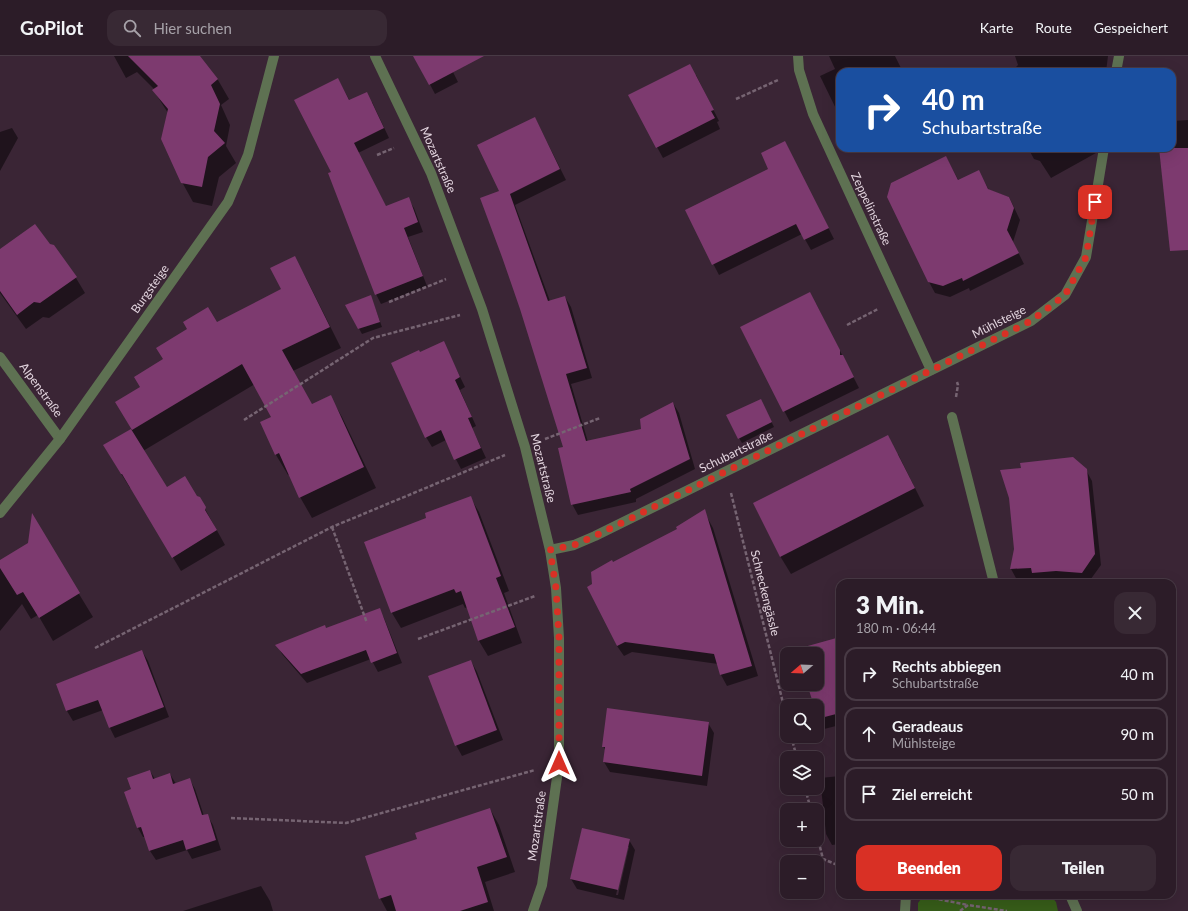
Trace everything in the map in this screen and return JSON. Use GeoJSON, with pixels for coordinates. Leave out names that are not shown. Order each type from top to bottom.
{"type":"FeatureCollection","features":[{"type":"Feature","properties":{"kind":"street","name":"Burgsteige"},"geometry":{"type":"LineString","coordinates":[[0,513],[60,439],[228,202],[248,155],[274,56]]}},
{"type":"Feature","properties":{"kind":"street","name":"Mozartstraße"},"geometry":{"type":"LineString","coordinates":[[375,56],[431,173],[482,309],[525,447],[550,550],[556,588],[559,638],[559,763],[542,885],[533,911]]}},
{"type":"Feature","properties":{"kind":"street","name":"Zeppelinstraße"},"geometry":{"type":"LineString","coordinates":[[798,56],[799,70],[813,114],[931,370]]}},
{"type":"Feature","properties":{"kind":"street"},"geometry":{"type":"LineString","coordinates":[[1117,68],[1119,56]]}},
{"type":"Feature","properties":{"kind":"street","name":"Mühlsteige"},"geometry":{"type":"LineString","coordinates":[[931,370],[1031,321],[1065,295],[1086,257],[1103,152]]}},
{"type":"Feature","properties":{"kind":"street","name":"Alpenstraße"},"geometry":{"type":"LineString","coordinates":[[0,356],[60,439]]}},
{"type":"Feature","properties":{"kind":"street","name":"Schubartstraße"},"geometry":{"type":"LineString","coordinates":[[550,550],[574,545],[595,536],[931,370]]}},
{"type":"Feature","properties":{"kind":"street"},"geometry":{"type":"LineString","coordinates":[[952,417],[993,579]]}},
{"type":"Feature","properties":{"kind":"street"},"geometry":{"type":"LineString","coordinates":[[905,911],[906,899]]}},
{"type":"Feature","properties":{"kind":"street"},"geometry":{"type":"LineString","coordinates":[[1072,899],[1077,911]]}},
{"type":"Feature","properties":{"kind":"path"},"geometry":{"type":"LineString","coordinates":[[736,99],[799,70]]}},
{"type":"Feature","properties":{"kind":"path"},"geometry":{"type":"LineString","coordinates":[[389,302],[467,270]]}},
{"type":"Feature","properties":{"kind":"path"},"geometry":{"type":"LineString","coordinates":[[847,325],[899,299]]}},
{"type":"Feature","properties":{"kind":"path"},"geometry":{"type":"LineString","coordinates":[[244,420],[373,338],[482,309]]}},
{"type":"Feature","properties":{"kind":"path"},"geometry":{"type":"LineString","coordinates":[[951,360],[958,385],[952,417]]}},
{"type":"Feature","properties":{"kind":"path"},"geometry":{"type":"LineString","coordinates":[[95,648],[332,527],[525,447],[600,418]]}},
{"type":"Feature","properties":{"kind":"path","name":"Schneckengässle"},"geometry":{"type":"LineString","coordinates":[[725,472],[782,699]]}},
{"type":"Feature","properties":{"kind":"path"},"geometry":{"type":"LineString","coordinates":[[332,527],[367,623]]}},
{"type":"Feature","properties":{"kind":"path"},"geometry":{"type":"LineString","coordinates":[[418,638],[556,588]]}},
{"type":"Feature","properties":{"kind":"path"},"geometry":{"type":"LineString","coordinates":[[231,818],[346,823],[559,763]]}},
{"type":"Feature","properties":{"kind":"path"},"geometry":{"type":"LineString","coordinates":[[820,847],[823,859],[836,864]]}},
{"type":"Feature","properties":{"kind":"path"},"geometry":{"type":"LineString","coordinates":[[937,899],[1007,911]]}},
{"type":"Feature","properties":{"kind":"path"},"geometry":{"type":"LineString","coordinates":[[960,911],[968,905]]}},
{"type":"Feature","properties":{"kind":"green space"},"geometry":{"type":"Polygon","coordinates":[[[921,899],[1053,899],[1056,902],[1058,911],[918,911],[918,903],[921,899]]]}},
{"type":"Feature","properties":{"kind":"building"},"geometry":{"type":"Polygon","coordinates":[[[128,56],[200,56],[218,79],[211,85],[220,104],[214,131],[225,143],[208,157],[202,187],[181,183],[161,139],[168,109],[152,90],[158,86],[128,56]]]}},
{"type":"Feature","properties":{"kind":"building"},"geometry":{"type":"Polygon","coordinates":[[[413,56],[484,56],[429,85],[413,56]]]}},
{"type":"Feature","properties":{"kind":"building"},"geometry":{"type":"Polygon","coordinates":[[[690,64],[714,110],[711,111],[715,118],[656,148],[628,95],[690,64]]]}},
{"type":"Feature","properties":{"kind":"building"},"geometry":{"type":"Polygon","coordinates":[[[338,78],[349,100],[367,92],[384,128],[354,143],[386,206],[409,197],[418,222],[404,228],[423,276],[375,295],[328,173],[331,172],[294,100],[338,78]]]}},
{"type":"Feature","properties":{"kind":"building"},"geometry":{"type":"Polygon","coordinates":[[[535,117],[560,169],[510,194],[548,301],[565,296],[587,368],[566,374],[586,441],[641,429],[640,419],[673,402],[690,459],[630,489],[631,492],[571,505],[558,448],[563,447],[520,309],[480,198],[499,191],[477,145],[535,117]]]}},
{"type":"Feature","properties":{"kind":"building"},"geometry":{"type":"Polygon","coordinates":[[[785,141],[829,228],[804,240],[796,224],[712,265],[685,210],[768,169],[761,153],[785,141]]]}},
{"type":"Feature","properties":{"kind":"building"},"geometry":{"type":"Polygon","coordinates":[[[1176,148],[1188,148],[1188,250],[1170,251],[1159,152],[1176,152],[1176,148]]]}},
{"type":"Feature","properties":{"kind":"building"},"geometry":{"type":"Polygon","coordinates":[[[946,156],[958,180],[979,170],[988,189],[1009,197],[1014,208],[1007,230],[1019,253],[963,281],[962,278],[943,286],[928,282],[887,197],[891,183],[946,156]]]}},
{"type":"Feature","properties":{"kind":"building"},"geometry":{"type":"Polygon","coordinates":[[[35,224],[50,244],[54,245],[77,277],[40,303],[34,302],[17,315],[0,291],[0,249],[35,224]]]}},
{"type":"Feature","properties":{"kind":"building"},"geometry":{"type":"Polygon","coordinates":[[[295,256],[330,327],[282,350],[312,404],[331,395],[364,467],[299,498],[279,453],[275,455],[260,422],[271,417],[242,364],[132,430],[115,402],[140,387],[134,377],[163,359],[156,348],[187,329],[183,322],[208,307],[217,322],[281,289],[270,268],[295,256]]]}},
{"type":"Feature","properties":{"kind":"building"},"geometry":{"type":"Polygon","coordinates":[[[810,292],[840,350],[840,355],[843,355],[854,377],[783,412],[740,327],[810,292]]]}},
{"type":"Feature","properties":{"kind":"building"},"geometry":{"type":"Polygon","coordinates":[[[371,295],[380,322],[358,329],[345,305],[371,295]]]}},
{"type":"Feature","properties":{"kind":"building"},"geometry":{"type":"Polygon","coordinates":[[[444,341],[460,377],[455,380],[472,417],[468,418],[481,448],[454,460],[441,430],[425,438],[391,363],[419,350],[420,352],[444,341]]]}},
{"type":"Feature","properties":{"kind":"building"},"geometry":{"type":"Polygon","coordinates":[[[761,399],[772,422],[738,439],[726,415],[761,399]]]}},
{"type":"Feature","properties":{"kind":"building"},"geometry":{"type":"Polygon","coordinates":[[[131,429],[167,487],[185,476],[197,496],[200,497],[206,507],[205,510],[217,530],[172,558],[103,445],[131,429]]]}},
{"type":"Feature","properties":{"kind":"building"},"geometry":{"type":"Polygon","coordinates":[[[888,435],[915,488],[780,557],[753,503],[888,435]]]}},
{"type":"Feature","properties":{"kind":"building"},"geometry":{"type":"Polygon","coordinates":[[[1073,457],[1087,469],[1095,554],[1082,573],[1056,571],[1032,573],[1031,568],[1010,569],[1014,549],[1009,498],[1000,470],[1021,468],[1020,463],[1073,457]]]}},
{"type":"Feature","properties":{"kind":"building"},"geometry":{"type":"Polygon","coordinates":[[[471,496],[501,576],[496,578],[515,627],[478,641],[461,591],[456,593],[454,589],[391,613],[364,542],[426,518],[425,513],[471,496]]]}},
{"type":"Feature","properties":{"kind":"building"},"geometry":{"type":"Polygon","coordinates":[[[705,509],[752,666],[720,675],[714,654],[625,642],[617,646],[587,587],[592,584],[591,572],[612,560],[613,562],[677,529],[676,527],[705,509]]]}},
{"type":"Feature","properties":{"kind":"building"},"geometry":{"type":"Polygon","coordinates":[[[32,513],[80,593],[39,618],[23,592],[17,595],[0,568],[0,560],[28,543],[32,513]]]}},
{"type":"Feature","properties":{"kind":"building"},"geometry":{"type":"Polygon","coordinates":[[[380,608],[397,653],[371,663],[366,650],[301,674],[275,645],[325,625],[326,628],[380,608]]]}},
{"type":"Feature","properties":{"kind":"building"},"geometry":{"type":"Polygon","coordinates":[[[836,638],[836,714],[824,717],[824,699],[812,699],[809,691],[824,691],[824,647],[804,647],[836,638]]]}},
{"type":"Feature","properties":{"kind":"building"},"geometry":{"type":"Polygon","coordinates":[[[142,650],[164,707],[109,728],[98,700],[66,711],[56,684],[142,650]]]}},
{"type":"Feature","properties":{"kind":"building"},"geometry":{"type":"Polygon","coordinates":[[[471,660],[497,730],[455,746],[428,676],[471,660]]]}},
{"type":"Feature","properties":{"kind":"building"},"geometry":{"type":"Polygon","coordinates":[[[607,708],[709,722],[702,776],[603,762],[605,747],[602,747],[607,708]]]}},
{"type":"Feature","properties":{"kind":"building"},"geometry":{"type":"Polygon","coordinates":[[[150,770],[153,779],[170,773],[173,784],[190,778],[202,815],[208,814],[216,840],[186,850],[183,840],[149,851],[141,827],[137,828],[124,792],[131,789],[127,778],[150,770]]]}},
{"type":"Feature","properties":{"kind":"building"},"geometry":{"type":"Polygon","coordinates":[[[490,808],[507,857],[477,867],[488,902],[460,911],[396,911],[391,895],[379,899],[365,856],[417,839],[415,833],[490,808]]]}},
{"type":"Feature","properties":{"kind":"building"},"geometry":{"type":"Polygon","coordinates":[[[582,828],[630,839],[618,890],[570,879],[582,828]]]}},
{"type":"Feature","properties":{"kind":"route"},"geometry":{"type":"LineString","coordinates":[[559,763],[559,638],[556,588],[550,550],[574,545],[595,536],[1031,321],[1065,295],[1086,257],[1095,202]]}}]}
